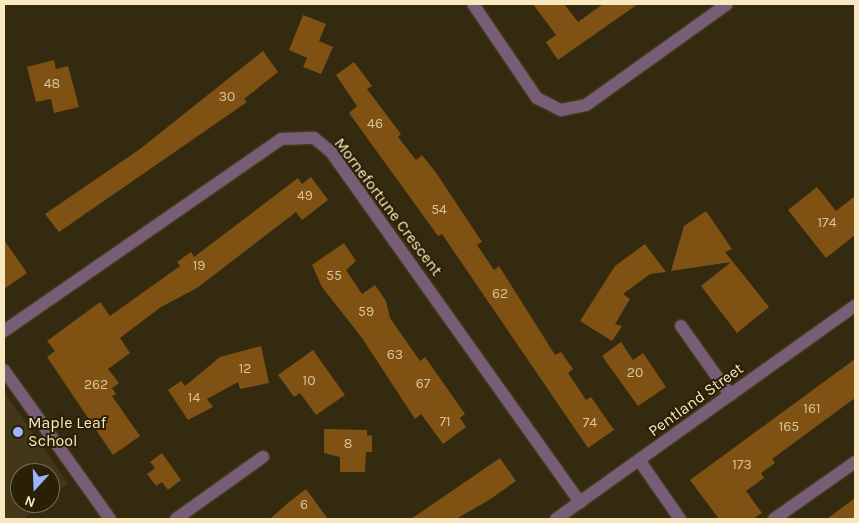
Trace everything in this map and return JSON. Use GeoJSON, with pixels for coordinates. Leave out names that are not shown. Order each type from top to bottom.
{"type":"FeatureCollection","features":[{"type":"Feature","properties":{"kind":"street"},"geometry":{"type":"LineString","coordinates":[[473,4],[537,98],[560,110],[586,105],[727,4]]}},
{"type":"Feature","properties":{"kind":"street","name":"Mornefortune Crescent"},"geometry":{"type":"LineString","coordinates":[[4,331],[281,139],[314,138],[331,152],[580,502]]}},
{"type":"Feature","properties":{"kind":"street","name":"Pentland Street"},"geometry":{"type":"LineString","coordinates":[[556,519],[855,306]]}},
{"type":"Feature","properties":{"kind":"street"},"geometry":{"type":"LineString","coordinates":[[681,326],[730,395]]}},
{"type":"Feature","properties":{"kind":"street"},"geometry":{"type":"LineString","coordinates":[[4,370],[110,519]]}},
{"type":"Feature","properties":{"kind":"street"},"geometry":{"type":"LineString","coordinates":[[176,519],[263,457]]}},
{"type":"Feature","properties":{"kind":"street"},"geometry":{"type":"LineString","coordinates":[[639,460],[680,519]]}},
{"type":"Feature","properties":{"kind":"street"},"geometry":{"type":"LineString","coordinates":[[774,519],[855,462]]}},
{"type":"Feature","properties":{"kind":"shaded area","name":"Maple Leaf School"},"geometry":{"type":"Polygon","coordinates":[[[4,392],[54,463],[10,463],[10,513],[32,513],[24,519],[4,519],[4,392]]]}},
{"type":"Feature","properties":{"kind":"shaded area","name":"Maple Leaf School"},"geometry":{"type":"Polygon","coordinates":[[[60,472],[68,483],[60,490],[60,472]]]}},
{"type":"Feature","properties":{"kind":"building"},"geometry":{"type":"Polygon","coordinates":[[[533,4],[564,4],[578,22],[603,4],[638,4],[558,60],[546,42],[556,35],[533,4]]]}},
{"type":"Feature","properties":{"kind":"building"},"geometry":{"type":"Polygon","coordinates":[[[303,15],[326,24],[319,41],[333,47],[321,74],[303,67],[307,58],[289,50],[303,15]]]}},
{"type":"Feature","properties":{"kind":"building"},"geometry":{"type":"Polygon","coordinates":[[[263,51],[278,72],[244,99],[247,102],[59,232],[45,214],[140,149],[263,51]]]}},
{"type":"Feature","properties":{"kind":"building"},"geometry":{"type":"Polygon","coordinates":[[[54,60],[56,69],[68,66],[79,107],[54,113],[51,99],[36,102],[27,67],[54,60]]]}},
{"type":"Feature","properties":{"kind":"building"},"geometry":{"type":"Polygon","coordinates":[[[354,62],[372,86],[367,89],[401,134],[398,137],[416,160],[422,155],[437,174],[482,242],[477,245],[494,270],[499,266],[555,355],[561,352],[573,369],[568,373],[586,400],[591,397],[614,430],[588,448],[442,234],[438,236],[349,113],[357,106],[336,75],[354,62]]]}},
{"type":"Feature","properties":{"kind":"building"},"geometry":{"type":"Polygon","coordinates":[[[311,177],[328,200],[302,220],[296,212],[197,288],[161,307],[120,338],[130,353],[108,369],[119,383],[112,388],[116,394],[112,396],[140,436],[113,455],[47,357],[55,351],[47,341],[100,302],[110,316],[180,266],[177,262],[191,252],[194,257],[298,178],[302,184],[311,177]]]}},
{"type":"Feature","properties":{"kind":"building"},"geometry":{"type":"Polygon","coordinates":[[[817,187],[836,211],[855,196],[855,235],[826,258],[788,210],[817,187]]]}},
{"type":"Feature","properties":{"kind":"building"},"geometry":{"type":"Polygon","coordinates":[[[706,211],[732,249],[725,252],[769,307],[737,333],[701,286],[731,262],[671,271],[684,226],[706,211]]]}},
{"type":"Feature","properties":{"kind":"building"},"geometry":{"type":"Polygon","coordinates":[[[4,240],[27,273],[4,289],[4,240]]]}},
{"type":"Feature","properties":{"kind":"building"},"geometry":{"type":"Polygon","coordinates":[[[344,243],[356,261],[346,270],[362,294],[375,285],[386,301],[390,318],[420,361],[425,357],[465,414],[460,418],[466,427],[443,444],[421,414],[415,419],[362,338],[322,287],[312,265],[344,243]]]}},
{"type":"Feature","properties":{"kind":"building"},"geometry":{"type":"Polygon","coordinates":[[[645,244],[666,272],[650,274],[623,294],[630,299],[615,324],[622,326],[612,341],[580,321],[615,266],[645,244]]]}},
{"type":"Feature","properties":{"kind":"building"},"geometry":{"type":"Polygon","coordinates":[[[621,342],[633,360],[643,353],[666,387],[638,406],[602,356],[621,342]]]}},
{"type":"Feature","properties":{"kind":"building"},"geometry":{"type":"Polygon","coordinates":[[[261,346],[269,383],[240,389],[238,382],[207,399],[213,407],[188,420],[168,390],[181,381],[185,386],[220,357],[261,346]]]}},
{"type":"Feature","properties":{"kind":"building"},"geometry":{"type":"Polygon","coordinates":[[[313,350],[345,395],[316,415],[300,393],[294,397],[278,375],[313,350]]]}},
{"type":"Feature","properties":{"kind":"building"},"geometry":{"type":"Polygon","coordinates":[[[855,359],[855,398],[772,459],[775,463],[761,473],[764,478],[746,491],[762,513],[753,519],[719,519],[690,480],[855,359]]]}},
{"type":"Feature","properties":{"kind":"building"},"geometry":{"type":"Polygon","coordinates":[[[324,429],[367,430],[367,436],[372,435],[372,452],[366,452],[365,472],[340,472],[340,457],[324,453],[324,429]]]}},
{"type":"Feature","properties":{"kind":"building"},"geometry":{"type":"Polygon","coordinates":[[[162,453],[181,480],[168,490],[162,482],[156,486],[147,474],[155,468],[150,462],[162,453]]]}},
{"type":"Feature","properties":{"kind":"building"},"geometry":{"type":"Polygon","coordinates":[[[500,458],[516,481],[489,500],[456,519],[411,519],[500,458]]]}},
{"type":"Feature","properties":{"kind":"building"},"geometry":{"type":"Polygon","coordinates":[[[306,489],[328,519],[270,519],[289,502],[306,489]]]}},
{"type":"Feature","properties":{"kind":"building"},"geometry":{"type":"Polygon","coordinates":[[[855,498],[855,519],[827,519],[855,498]]]}},
{"type":"Feature","properties":{"kind":"place","name":"Maple Leaf School"},"geometry":{"type":"Point","coordinates":[18,432]}}]}
